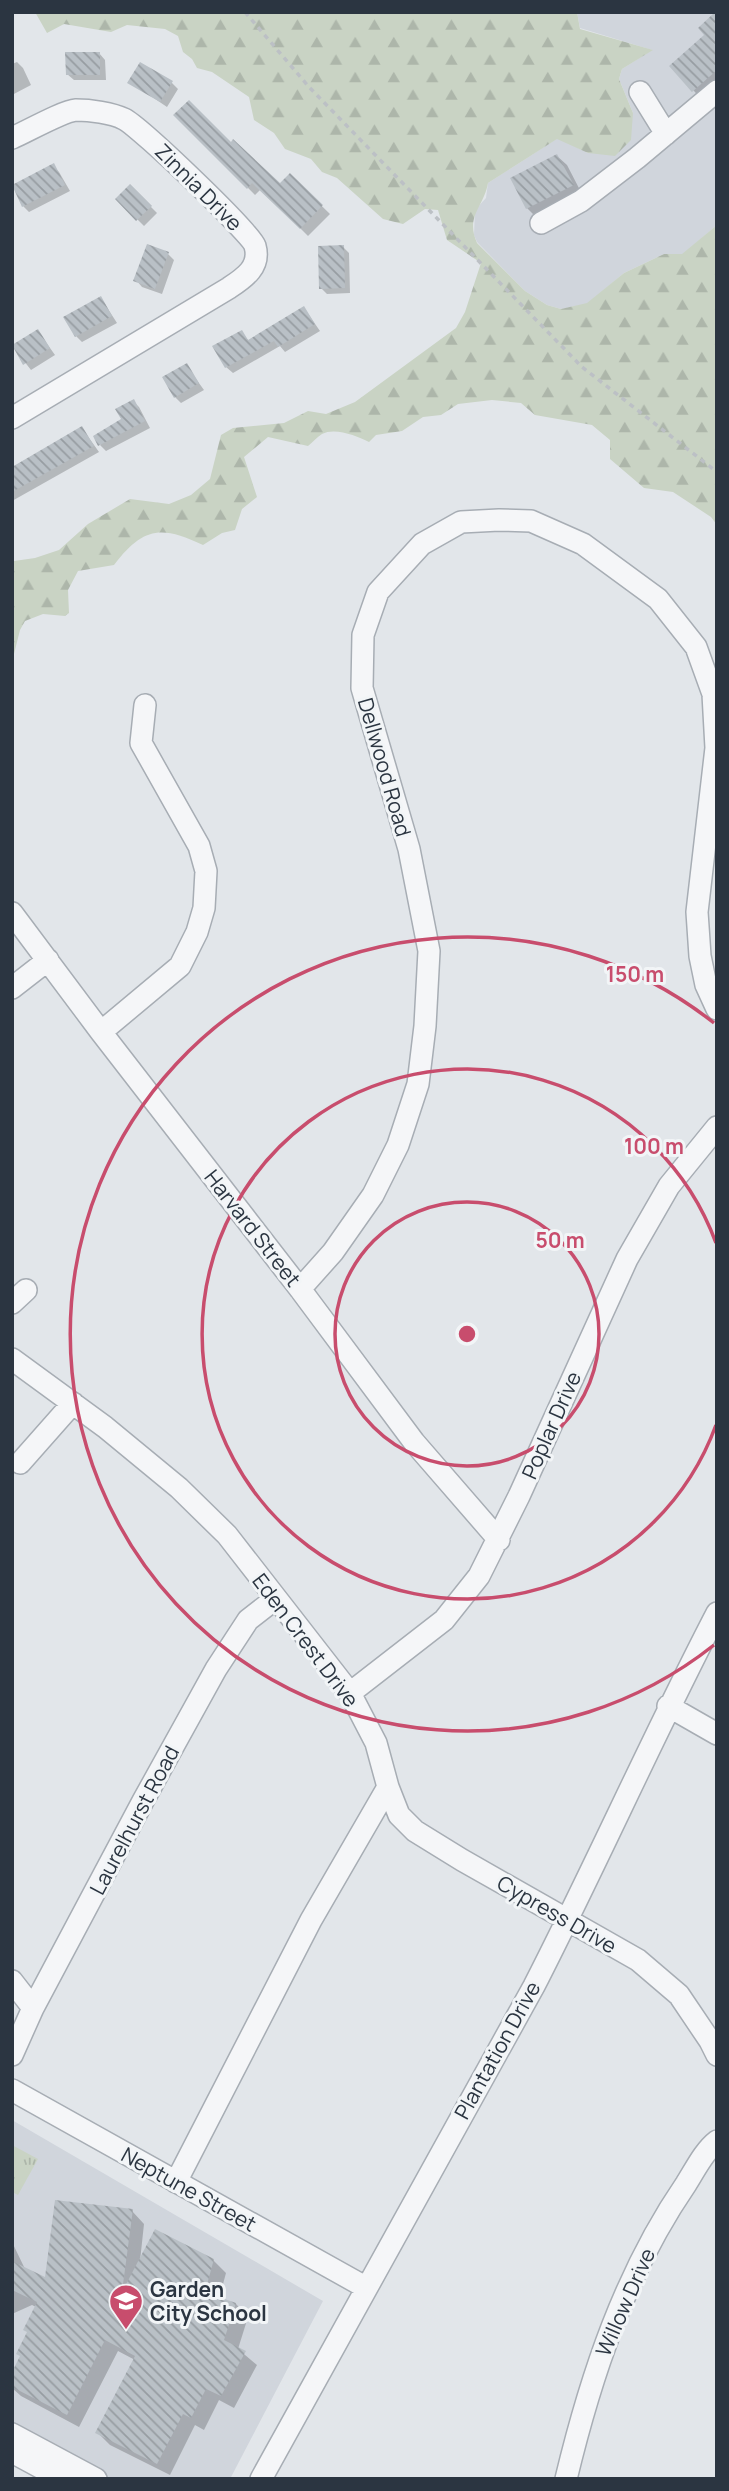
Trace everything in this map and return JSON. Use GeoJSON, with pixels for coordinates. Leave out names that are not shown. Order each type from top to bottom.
{"type":"FeatureCollection","features":[{"type":"Feature","properties":{"kind":"street"},"geometry":{"type":"LineString","coordinates":[[541,223],[581,201],[717,91]]}},
{"type":"Feature","properties":{"kind":"street"},"geometry":{"type":"LineString","coordinates":[[640,93],[666,134]]}},
{"type":"Feature","properties":{"kind":"street","name":"Zinnia Drive"},"geometry":{"type":"LineString","coordinates":[[12,138],[74,110],[123,119],[151,139],[236,223],[255,244],[256,260],[248,275],[229,288],[12,418]]}},
{"type":"Feature","properties":{"kind":"street","name":"Dellwood Road"},"geometry":{"type":"LineString","coordinates":[[300,1289],[333,1252],[373,1195],[398,1145],[418,1084],[425,1026],[429,951],[409,849],[362,688],[363,635],[378,593],[422,544],[461,523],[531,521],[583,544],[658,599],[696,647],[713,694],[716,748],[697,912],[700,956],[706,985],[717,1009]]}},
{"type":"Feature","properties":{"kind":"street"},"geometry":{"type":"LineString","coordinates":[[100,1032],[180,966],[197,932],[204,908],[205,871],[199,846],[141,743],[145,705]]}},
{"type":"Feature","properties":{"kind":"street","name":"Harvard Street"},"geometry":{"type":"LineString","coordinates":[[12,913],[414,1442],[499,1540]]}},
{"type":"Feature","properties":{"kind":"street"},"geometry":{"type":"LineString","coordinates":[[12,988],[48,960]]}},
{"type":"Feature","properties":{"kind":"street","name":"Poplar Drive"},"geometry":{"type":"LineString","coordinates":[[350,1693],[444,1620],[479,1576],[499,1540],[627,1259],[669,1186],[717,1127]]}},
{"type":"Feature","properties":{"kind":"street","name":"Eden Crest Drive"},"geometry":{"type":"LineString","coordinates":[[12,1359],[73,1403],[179,1488],[227,1535],[350,1693],[376,1743],[388,1787]]}},
{"type":"Feature","properties":{"kind":"street"},"geometry":{"type":"LineString","coordinates":[[20,1463],[73,1403]]}},
{"type":"Feature","properties":{"kind":"street","name":"Laurelhurst Road"},"geometry":{"type":"LineString","coordinates":[[12,2054],[33,2008],[216,1669],[248,1620],[275,1599]]}},
{"type":"Feature","properties":{"kind":"street","name":"Plantation Drive"},"geometry":{"type":"LineString","coordinates":[[261,2479],[534,1986],[668,1706],[717,1613]]}},
{"type":"Feature","properties":{"kind":"street"},"geometry":{"type":"LineString","coordinates":[[668,1706],[717,1734]]}},
{"type":"Feature","properties":{"kind":"street"},"geometry":{"type":"LineString","coordinates":[[176,2182],[311,1920],[388,1787]]}},
{"type":"Feature","properties":{"kind":"street","name":"Cypress Drive"},"geometry":{"type":"LineString","coordinates":[[388,1787],[399,1815],[415,1831],[638,1961],[679,1995],[717,2055]]}},
{"type":"Feature","properties":{"kind":"street"},"geometry":{"type":"LineString","coordinates":[[12,1981],[33,2008]]}},
{"type":"Feature","properties":{"kind":"street","name":"Neptune Street"},"geometry":{"type":"LineString","coordinates":[[12,2091],[365,2287]]}},
{"type":"Feature","properties":{"kind":"street","name":"Willow Drive"},"geometry":{"type":"LineString","coordinates":[[566,2479],[582,2413],[616,2315],[642,2258],[677,2196],[717,2141]]}},
{"type":"Feature","properties":{"kind":"street"},"geometry":{"type":"LineString","coordinates":[[12,2434],[96,2479]]}},
{"type":"Feature","properties":{"kind":"street"},"geometry":{"type":"LineString","coordinates":[[12,2452],[62,2479]]}},
{"type":"Feature","properties":{"kind":"path"},"geometry":{"type":"LineString","coordinates":[[244,12],[309,87],[582,367],[717,472]]}},
{"type":"Feature","properties":{"kind":"shaded area"},"geometry":{"type":"Polygon","coordinates":[[[577,12],[717,12],[717,225],[682,255],[664,254],[624,273],[587,304],[561,309],[547,305],[525,291],[477,242],[474,235],[475,210],[486,198],[488,183],[558,138],[588,153],[633,113],[619,79],[622,69],[652,50],[580,28],[577,12]]]}},
{"type":"Feature","properties":{"kind":"shaded area"},"geometry":{"type":"Polygon","coordinates":[[[12,2120],[323,2301],[230,2479],[87,2479],[12,2438],[12,2120]]]}},
{"type":"Feature","properties":{"kind":"green space"},"geometry":{"type":"Polygon","coordinates":[[[35,12],[577,12],[580,29],[653,50],[622,69],[619,79],[633,113],[631,140],[615,156],[588,153],[557,139],[488,183],[474,218],[474,234],[477,243],[525,291],[547,305],[561,309],[587,303],[624,273],[664,254],[682,254],[717,225],[717,525],[711,517],[673,492],[644,488],[610,459],[610,440],[592,425],[535,415],[521,403],[492,400],[458,404],[441,415],[423,417],[402,431],[376,435],[369,442],[333,431],[322,434],[308,446],[268,437],[244,457],[257,497],[242,509],[235,530],[222,533],[203,545],[175,534],[154,533],[134,543],[114,565],[78,571],[68,590],[69,613],[65,616],[43,614],[25,621],[12,655],[14,561],[59,550],[88,524],[130,499],[169,504],[191,495],[210,479],[221,435],[233,428],[284,423],[308,411],[326,414],[355,402],[456,328],[465,312],[481,263],[447,240],[438,210],[425,209],[403,224],[383,219],[337,178],[322,172],[311,159],[285,149],[274,133],[254,120],[249,97],[212,72],[197,68],[192,59],[183,52],[178,36],[165,29],[127,25],[111,32],[64,24],[47,33],[35,12]]]}},
{"type":"Feature","properties":{"kind":"green space"},"geometry":{"type":"Polygon","coordinates":[[[12,2145],[38,2159],[18,2195],[12,2192],[12,2145]]]}},
{"type":"Feature","properties":{"kind":"building"},"geometry":{"type":"Polygon","coordinates":[[[715,12],[717,70],[692,92],[669,66],[704,35],[698,28],[715,12]]]}},
{"type":"Feature","properties":{"kind":"building"},"geometry":{"type":"Polygon","coordinates":[[[65,52],[100,52],[100,75],[66,75],[65,52]]]}},
{"type":"Feature","properties":{"kind":"building"},"geometry":{"type":"Polygon","coordinates":[[[140,62],[173,81],[160,102],[127,83],[140,62]]]}},
{"type":"Feature","properties":{"kind":"building"},"geometry":{"type":"Polygon","coordinates":[[[189,100],[231,142],[233,139],[280,183],[290,173],[323,205],[300,229],[252,183],[247,189],[173,115],[189,100]]]}},
{"type":"Feature","properties":{"kind":"building"},"geometry":{"type":"Polygon","coordinates":[[[557,154],[574,185],[526,209],[510,178],[557,154]]]}},
{"type":"Feature","properties":{"kind":"building"},"geometry":{"type":"Polygon","coordinates":[[[54,163],[65,185],[22,207],[12,185],[54,163]]]}},
{"type":"Feature","properties":{"kind":"building"},"geometry":{"type":"Polygon","coordinates":[[[130,184],[152,206],[136,221],[115,199],[130,184]]]}},
{"type":"Feature","properties":{"kind":"building"},"geometry":{"type":"Polygon","coordinates":[[[147,244],[169,252],[155,289],[133,281],[147,244]]]}},
{"type":"Feature","properties":{"kind":"building"},"geometry":{"type":"Polygon","coordinates":[[[344,245],[345,288],[319,289],[318,246],[344,245]]]}},
{"type":"Feature","properties":{"kind":"building"},"geometry":{"type":"Polygon","coordinates":[[[101,296],[112,316],[75,337],[63,317],[101,296]]]}},
{"type":"Feature","properties":{"kind":"building"},"geometry":{"type":"Polygon","coordinates":[[[304,306],[315,324],[278,347],[274,341],[225,368],[212,346],[242,330],[248,340],[304,306]]]}},
{"type":"Feature","properties":{"kind":"building"},"geometry":{"type":"Polygon","coordinates":[[[38,329],[50,348],[23,365],[12,345],[38,329]]]}},
{"type":"Feature","properties":{"kind":"building"},"geometry":{"type":"Polygon","coordinates":[[[187,363],[199,383],[174,398],[162,377],[187,363]]]}},
{"type":"Feature","properties":{"kind":"building"},"geometry":{"type":"Polygon","coordinates":[[[134,399],[145,421],[98,446],[93,436],[121,419],[115,409],[134,399]]]}},
{"type":"Feature","properties":{"kind":"building"},"geometry":{"type":"Polygon","coordinates":[[[82,426],[94,446],[12,492],[12,467],[82,426]]]}},
{"type":"Feature","properties":{"kind":"building","name":"Garden City School"},"geometry":{"type":"Polygon","coordinates":[[[55,2200],[133,2209],[122,2292],[155,2229],[214,2259],[205,2292],[236,2303],[224,2340],[246,2351],[221,2396],[206,2389],[191,2418],[183,2414],[157,2464],[95,2433],[135,2356],[105,2340],[67,2415],[12,2387],[12,2372],[20,2356],[16,2354],[27,2332],[23,2330],[37,2302],[12,2290],[12,2261],[45,2277],[55,2200]]]}},
{"type":"Feature","properties":{"kind":"place","name":"Garden City School"},"geometry":{"type":"Point","coordinates":[126,2331]}}]}
